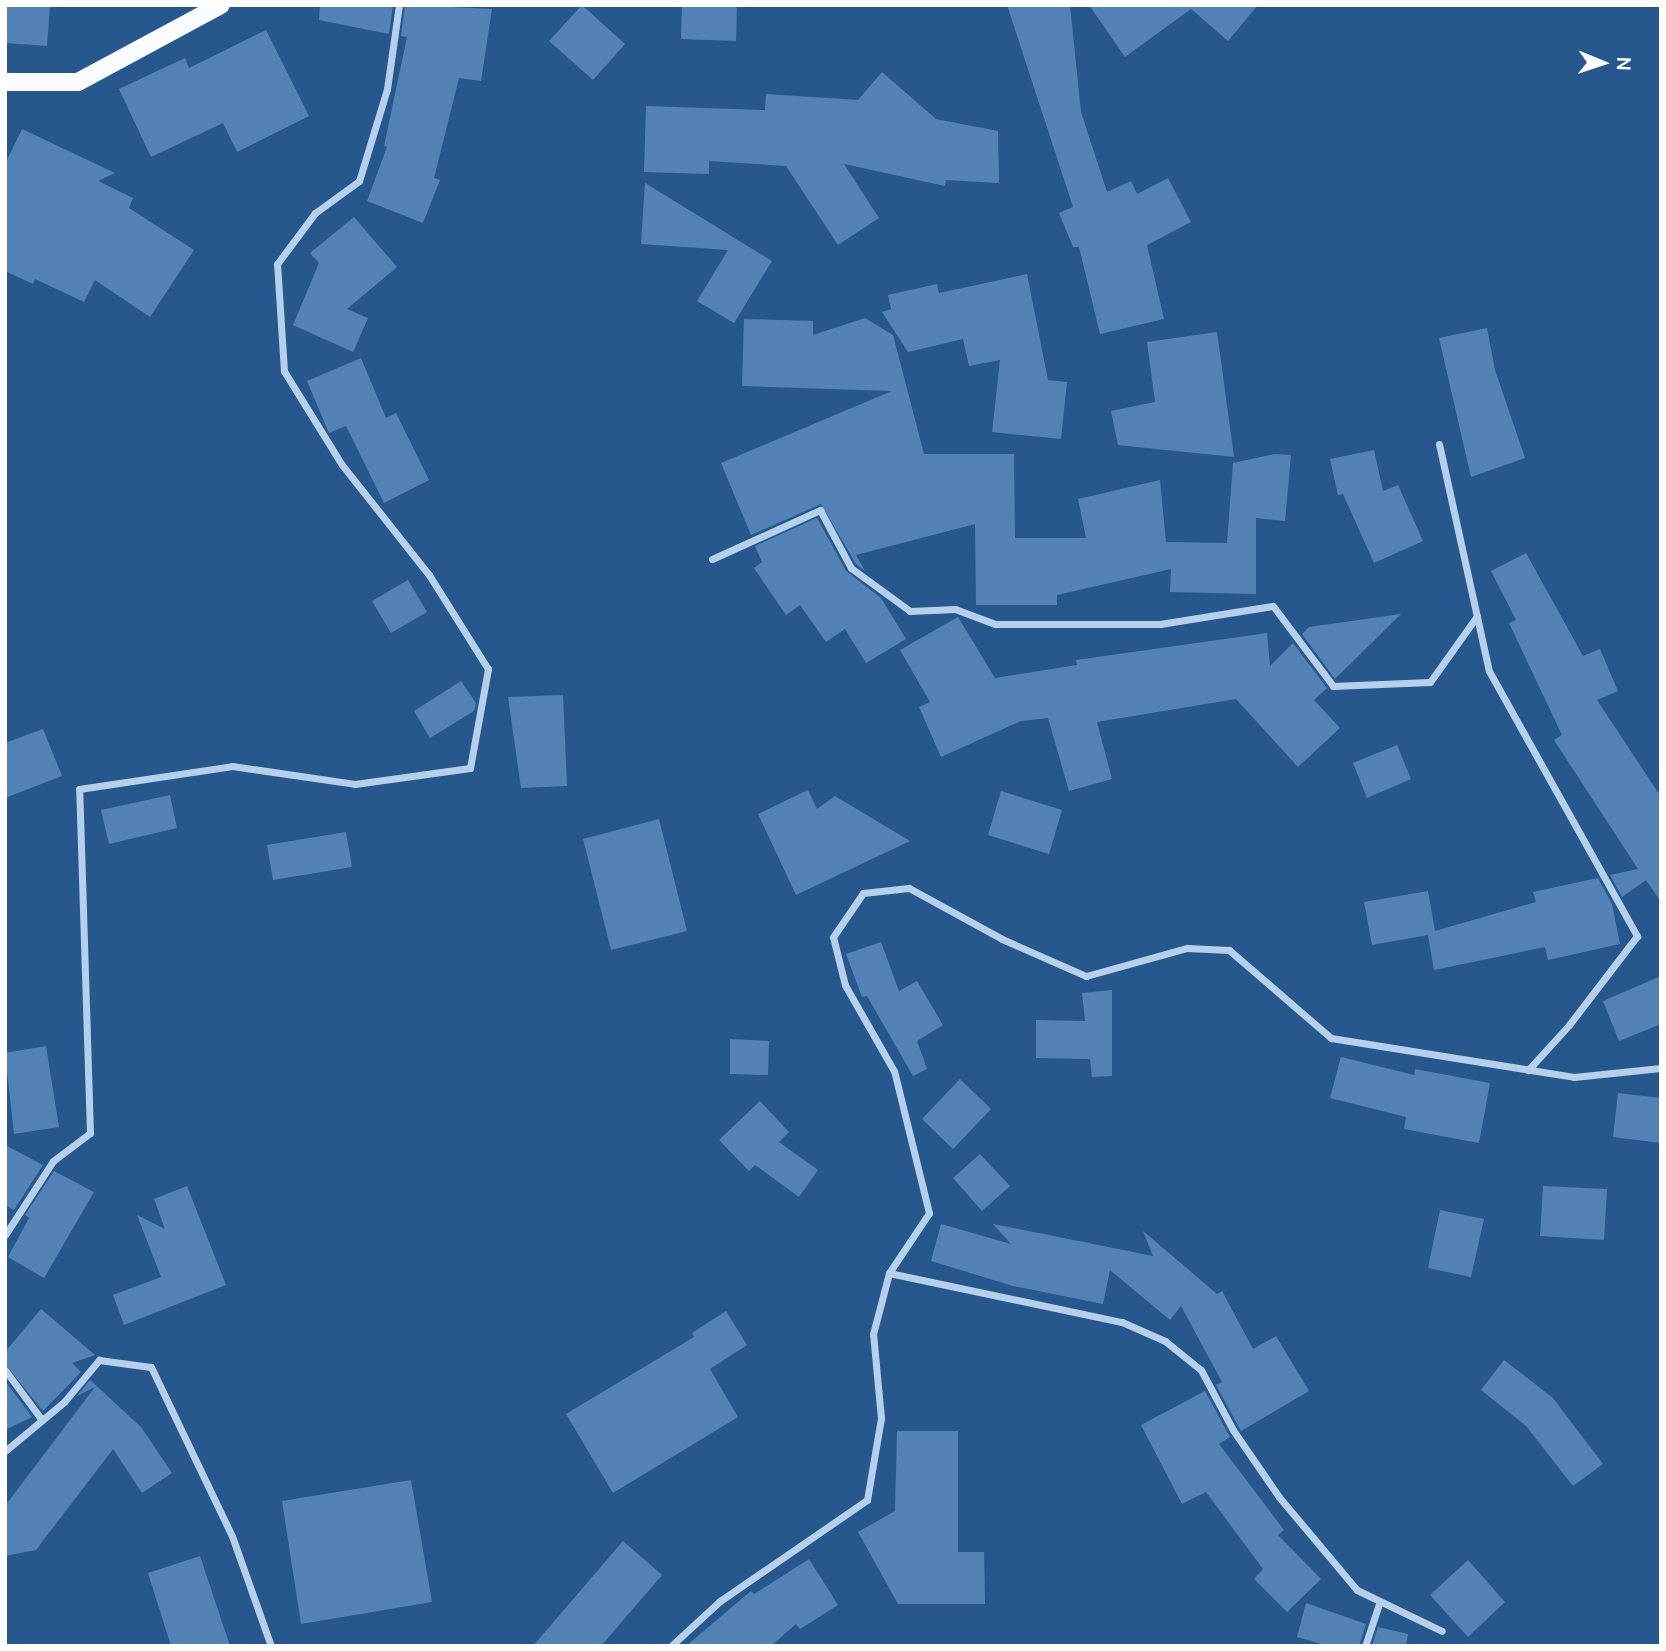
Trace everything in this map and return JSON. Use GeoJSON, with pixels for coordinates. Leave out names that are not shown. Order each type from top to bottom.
{"type":"FeatureCollection","features":[{"type":"Feature","properties":{"kind":"main road"},"geometry":{"type":"LineString","coordinates":[[5,82],[78,82],[221,5]]}},
{"type":"Feature","properties":{"kind":"street"},"geometry":{"type":"LineString","coordinates":[[5,1235],[52,1161],[90,1133],[79,789],[232,766],[355,784],[470,768],[488,669],[429,575],[342,465],[284,371],[277,264],[315,213],[359,181],[387,89],[399,5]]}},
{"type":"Feature","properties":{"kind":"street"},"geometry":{"type":"LineString","coordinates":[[1440,444],[1489,671],[1637,936],[1569,1025],[1528,1070]]}},
{"type":"Feature","properties":{"kind":"street"},"geometry":{"type":"LineString","coordinates":[[712,559],[820,510],[851,568],[910,611],[955,609],[995,624],[1160,624],[1273,606],[1333,685],[1430,682],[1477,617]]}},
{"type":"Feature","properties":{"kind":"street"},"geometry":{"type":"LineString","coordinates":[[671,1646],[720,1601],[867,1500],[881,1418],[873,1334],[889,1273],[929,1213],[894,1071],[845,985],[832,937],[863,893],[909,888],[1002,939],[1086,976],[1186,948],[1229,950],[1331,1038],[1574,1077],[1661,1068]]}},
{"type":"Feature","properties":{"kind":"street"},"geometry":{"type":"LineString","coordinates":[[889,1273],[1122,1322],[1165,1341],[1201,1370],[1233,1430],[1327,1557],[1357,1590],[1442,1631]]}},
{"type":"Feature","properties":{"kind":"street"},"geometry":{"type":"LineString","coordinates":[[5,1451],[64,1402],[99,1360],[151,1367],[232,1536],[271,1646]]}},
{"type":"Feature","properties":{"kind":"street"},"geometry":{"type":"LineString","coordinates":[[5,1370],[42,1420]]}},
{"type":"Feature","properties":{"kind":"street"},"geometry":{"type":"LineString","coordinates":[[1364,1646],[1380,1601]]}},
{"type":"Feature","properties":{"kind":"building"},"geometry":{"type":"Polygon","coordinates":[[[5,5],[50,5],[47,46],[5,43],[5,5]]]}},
{"type":"Feature","properties":{"kind":"building"},"geometry":{"type":"Polygon","coordinates":[[[320,5],[393,5],[389,34],[319,20],[320,5]]]}},
{"type":"Feature","properties":{"kind":"building"},"geometry":{"type":"Polygon","coordinates":[[[405,5],[492,9],[481,81],[459,78],[434,178],[440,180],[423,223],[367,201],[387,147],[384,146],[407,37],[401,36],[405,5]]]}},
{"type":"Feature","properties":{"kind":"building"},"geometry":{"type":"Polygon","coordinates":[[[582,5],[625,44],[593,80],[549,41],[582,5]]]}},
{"type":"Feature","properties":{"kind":"building"},"geometry":{"type":"Polygon","coordinates":[[[682,5],[737,5],[736,41],[681,39],[682,5]]]}},
{"type":"Feature","properties":{"kind":"building"},"geometry":{"type":"Polygon","coordinates":[[[1007,5],[1070,5],[1081,112],[1107,192],[1131,181],[1137,194],[1168,178],[1191,222],[1147,245],[1164,319],[1100,334],[1079,247],[1073,247],[1059,213],[1073,207],[1007,5]]]}},
{"type":"Feature","properties":{"kind":"building"},"geometry":{"type":"Polygon","coordinates":[[[1089,5],[1258,5],[1228,41],[1191,9],[1125,57],[1089,5]]]}},
{"type":"Feature","properties":{"kind":"building"},"geometry":{"type":"Polygon","coordinates":[[[266,30],[309,116],[237,152],[223,123],[151,157],[119,89],[185,58],[189,68],[266,30]]]}},
{"type":"Feature","properties":{"kind":"building"},"geometry":{"type":"Polygon","coordinates":[[[882,72],[936,119],[998,131],[999,183],[946,180],[945,186],[844,164],[879,218],[838,245],[786,166],[709,161],[709,174],[644,172],[646,106],[765,110],[766,94],[858,100],[882,72]]]}},
{"type":"Feature","properties":{"kind":"building"},"geometry":{"type":"Polygon","coordinates":[[[22,129],[115,173],[98,181],[133,198],[129,208],[194,250],[150,317],[95,280],[84,302],[35,279],[33,284],[5,271],[5,164],[22,129]]]}},
{"type":"Feature","properties":{"kind":"building"},"geometry":{"type":"Polygon","coordinates":[[[645,183],[772,261],[734,323],[697,301],[728,250],[641,244],[645,183]]]}},
{"type":"Feature","properties":{"kind":"building"},"geometry":{"type":"Polygon","coordinates":[[[354,217],[397,267],[347,309],[368,318],[353,352],[293,325],[319,263],[310,253],[354,217]]]}},
{"type":"Feature","properties":{"kind":"building"},"geometry":{"type":"Polygon","coordinates":[[[1027,274],[1048,380],[1067,382],[1061,439],[992,432],[1000,360],[969,366],[963,339],[908,352],[882,312],[891,309],[888,295],[937,284],[939,293],[1027,274]]]}},
{"type":"Feature","properties":{"kind":"building"},"geometry":{"type":"Polygon","coordinates":[[[865,318],[893,335],[924,454],[1014,454],[1015,538],[1086,538],[1078,499],[1160,480],[1166,542],[1227,543],[1233,463],[1274,454],[1291,455],[1285,521],[1256,518],[1256,594],[1170,592],[1171,569],[1057,595],[1057,605],[976,605],[975,524],[856,555],[865,571],[856,564],[821,504],[751,535],[721,463],[892,391],[742,386],[744,319],[813,321],[813,335],[865,318]]]}},
{"type":"Feature","properties":{"kind":"building"},"geometry":{"type":"Polygon","coordinates":[[[1487,328],[1495,370],[1525,458],[1471,477],[1439,338],[1487,328]]]}},
{"type":"Feature","properties":{"kind":"building"},"geometry":{"type":"Polygon","coordinates":[[[1217,332],[1234,457],[1118,445],[1111,411],[1155,402],[1147,342],[1217,332]]]}},
{"type":"Feature","properties":{"kind":"building"},"geometry":{"type":"Polygon","coordinates":[[[361,358],[386,418],[396,413],[429,480],[384,503],[346,426],[329,433],[307,381],[361,358]]]}},
{"type":"Feature","properties":{"kind":"building"},"geometry":{"type":"Polygon","coordinates":[[[1374,450],[1383,491],[1398,485],[1423,541],[1374,563],[1343,494],[1338,495],[1330,459],[1374,450]]]}},
{"type":"Feature","properties":{"kind":"building"},"geometry":{"type":"Polygon","coordinates":[[[817,518],[846,571],[881,598],[906,639],[866,663],[845,629],[826,642],[800,605],[786,615],[754,568],[762,562],[755,546],[817,518]]]}},
{"type":"Feature","properties":{"kind":"building"},"geometry":{"type":"Polygon","coordinates":[[[1526,553],[1583,656],[1600,649],[1618,691],[1597,700],[1661,797],[1661,902],[1646,880],[1622,897],[1610,875],[1638,869],[1554,740],[1562,735],[1509,623],[1516,620],[1491,571],[1526,553]]]}},
{"type":"Feature","properties":{"kind":"building"},"geometry":{"type":"Polygon","coordinates":[[[408,580],[427,612],[391,633],[372,601],[408,580]]]}},
{"type":"Feature","properties":{"kind":"building"},"geometry":{"type":"Polygon","coordinates":[[[1401,614],[1335,679],[1302,634],[1309,627],[1401,614]]]}},
{"type":"Feature","properties":{"kind":"building"},"geometry":{"type":"Polygon","coordinates":[[[958,617],[995,678],[1077,665],[1076,660],[1267,633],[1270,666],[1293,643],[1327,688],[1314,700],[1340,728],[1298,767],[1236,699],[1097,722],[1112,779],[1069,791],[1048,718],[1021,721],[941,757],[919,707],[930,702],[900,650],[958,617]]]}},
{"type":"Feature","properties":{"kind":"building"},"geometry":{"type":"Polygon","coordinates":[[[461,681],[476,703],[474,711],[430,738],[414,711],[461,681]]]}},
{"type":"Feature","properties":{"kind":"building"},"geometry":{"type":"Polygon","coordinates":[[[563,695],[567,786],[521,788],[508,697],[563,695]]]}},
{"type":"Feature","properties":{"kind":"building"},"geometry":{"type":"Polygon","coordinates":[[[43,729],[62,776],[5,798],[5,743],[43,729]]]}},
{"type":"Feature","properties":{"kind":"building"},"geometry":{"type":"Polygon","coordinates":[[[1397,745],[1411,779],[1367,798],[1353,763],[1397,745]]]}},
{"type":"Feature","properties":{"kind":"building"},"geometry":{"type":"Polygon","coordinates":[[[808,790],[817,809],[835,796],[910,841],[796,895],[758,814],[808,790]]]}},
{"type":"Feature","properties":{"kind":"building"},"geometry":{"type":"Polygon","coordinates":[[[1001,791],[1062,810],[1049,854],[988,835],[1001,791]]]}},
{"type":"Feature","properties":{"kind":"building"},"geometry":{"type":"Polygon","coordinates":[[[170,795],[177,828],[109,844],[101,810],[170,795]]]}},
{"type":"Feature","properties":{"kind":"building"},"geometry":{"type":"Polygon","coordinates":[[[659,819],[687,931],[611,950],[583,839],[659,819]]]}},
{"type":"Feature","properties":{"kind":"building"},"geometry":{"type":"Polygon","coordinates":[[[346,832],[352,867],[273,880],[267,845],[346,832]]]}},
{"type":"Feature","properties":{"kind":"building"},"geometry":{"type":"Polygon","coordinates":[[[1598,878],[1612,904],[1620,944],[1548,960],[1545,947],[1434,970],[1428,935],[1372,945],[1364,902],[1428,891],[1435,931],[1536,902],[1533,892],[1598,878]]]}},
{"type":"Feature","properties":{"kind":"building"},"geometry":{"type":"Polygon","coordinates":[[[881,942],[899,991],[917,981],[943,1025],[917,1041],[927,1069],[913,1076],[867,996],[862,997],[846,954],[881,942]]]}},
{"type":"Feature","properties":{"kind":"building"},"geometry":{"type":"Polygon","coordinates":[[[1661,976],[1661,1024],[1619,1041],[1603,1001],[1661,976]]]}},
{"type":"Feature","properties":{"kind":"building"},"geometry":{"type":"Polygon","coordinates":[[[1112,990],[1112,1076],[1092,1077],[1090,1059],[1036,1058],[1036,1020],[1085,1021],[1082,993],[1112,990]]]}},
{"type":"Feature","properties":{"kind":"building"},"geometry":{"type":"Polygon","coordinates":[[[730,1039],[769,1041],[768,1075],[730,1074],[730,1039]]]}},
{"type":"Feature","properties":{"kind":"building"},"geometry":{"type":"Polygon","coordinates":[[[46,1046],[59,1127],[14,1134],[5,1053],[46,1046]]]}},
{"type":"Feature","properties":{"kind":"building"},"geometry":{"type":"Polygon","coordinates":[[[1341,1057],[1414,1075],[1415,1069],[1490,1083],[1479,1143],[1404,1129],[1406,1117],[1330,1098],[1341,1057]]]}},
{"type":"Feature","properties":{"kind":"building"},"geometry":{"type":"Polygon","coordinates":[[[960,1079],[991,1109],[953,1149],[922,1119],[960,1079]]]}},
{"type":"Feature","properties":{"kind":"building"},"geometry":{"type":"Polygon","coordinates":[[[1618,1093],[1661,1098],[1661,1143],[1613,1137],[1618,1093]]]}},
{"type":"Feature","properties":{"kind":"building"},"geometry":{"type":"Polygon","coordinates":[[[760,1101],[789,1132],[779,1142],[818,1170],[799,1197],[755,1165],[749,1171],[719,1140],[760,1101]]]}},
{"type":"Feature","properties":{"kind":"building"},"geometry":{"type":"Polygon","coordinates":[[[5,1145],[43,1165],[14,1210],[5,1205],[5,1145]]]}},
{"type":"Feature","properties":{"kind":"building"},"geometry":{"type":"Polygon","coordinates":[[[980,1154],[1010,1186],[982,1211],[953,1178],[980,1154]]]}},
{"type":"Feature","properties":{"kind":"building"},"geometry":{"type":"Polygon","coordinates":[[[54,1171],[94,1192],[44,1278],[8,1257],[29,1218],[25,1215],[54,1171]]]}},
{"type":"Feature","properties":{"kind":"building"},"geometry":{"type":"Polygon","coordinates":[[[187,1186],[226,1285],[124,1325],[113,1295],[161,1277],[137,1215],[165,1229],[154,1199],[187,1186]]]}},
{"type":"Feature","properties":{"kind":"building"},"geometry":{"type":"Polygon","coordinates":[[[1543,1186],[1607,1189],[1604,1240],[1540,1236],[1543,1186]]]}},
{"type":"Feature","properties":{"kind":"building"},"geometry":{"type":"Polygon","coordinates":[[[1440,1210],[1484,1219],[1471,1277],[1428,1268],[1440,1210]]]}},
{"type":"Feature","properties":{"kind":"building"},"geometry":{"type":"Polygon","coordinates":[[[941,1224],[1011,1244],[993,1224],[1153,1256],[1143,1231],[1217,1294],[1222,1291],[1253,1349],[1276,1336],[1309,1391],[1241,1431],[1216,1385],[1222,1382],[1181,1306],[1170,1320],[1110,1270],[1103,1304],[1013,1286],[931,1261],[941,1224]]]}},
{"type":"Feature","properties":{"kind":"building"},"geometry":{"type":"Polygon","coordinates":[[[41,1309],[95,1355],[72,1363],[81,1372],[43,1411],[5,1364],[5,1352],[41,1309]]]}},
{"type":"Feature","properties":{"kind":"building"},"geometry":{"type":"Polygon","coordinates":[[[726,1311],[747,1345],[710,1369],[738,1417],[613,1493],[566,1414],[694,1337],[692,1333],[726,1311]]]}},
{"type":"Feature","properties":{"kind":"building"},"geometry":{"type":"Polygon","coordinates":[[[1504,1360],[1553,1398],[1603,1464],[1573,1486],[1526,1426],[1481,1390],[1504,1360]]]}},
{"type":"Feature","properties":{"kind":"building"},"geometry":{"type":"Polygon","coordinates":[[[90,1380],[141,1427],[172,1473],[142,1493],[113,1449],[36,1550],[5,1556],[5,1506],[95,1387],[77,1396],[90,1380]]]}},
{"type":"Feature","properties":{"kind":"building"},"geometry":{"type":"Polygon","coordinates":[[[5,1381],[32,1417],[5,1430],[5,1381]]]}},
{"type":"Feature","properties":{"kind":"building"},"geometry":{"type":"Polygon","coordinates":[[[1205,1391],[1230,1437],[1219,1444],[1284,1530],[1278,1535],[1321,1579],[1287,1612],[1254,1579],[1263,1569],[1206,1492],[1182,1504],[1141,1425],[1205,1391]]]}},
{"type":"Feature","properties":{"kind":"building"},"geometry":{"type":"Polygon","coordinates":[[[897,1431],[958,1431],[958,1552],[984,1552],[985,1604],[898,1604],[858,1532],[895,1511],[897,1431]]]}},
{"type":"Feature","properties":{"kind":"building"},"geometry":{"type":"Polygon","coordinates":[[[411,1480],[432,1602],[301,1624],[282,1501],[411,1480]]]}},
{"type":"Feature","properties":{"kind":"building"},"geometry":{"type":"Polygon","coordinates":[[[623,1541],[662,1575],[601,1646],[533,1646],[623,1541]]]}},
{"type":"Feature","properties":{"kind":"building"},"geometry":{"type":"Polygon","coordinates":[[[200,1556],[230,1646],[171,1646],[148,1573],[200,1556]]]}},
{"type":"Feature","properties":{"kind":"building"},"geometry":{"type":"Polygon","coordinates":[[[809,1559],[838,1605],[800,1629],[796,1624],[771,1646],[686,1646],[751,1591],[754,1594],[809,1559]]]}},
{"type":"Feature","properties":{"kind":"building"},"geometry":{"type":"Polygon","coordinates":[[[1468,1560],[1505,1602],[1468,1637],[1430,1595],[1468,1560]]]}},
{"type":"Feature","properties":{"kind":"building"},"geometry":{"type":"Polygon","coordinates":[[[1306,1603],[1366,1624],[1359,1646],[1328,1646],[1297,1637],[1306,1603]]]}},
{"type":"Feature","properties":{"kind":"building"},"geometry":{"type":"Polygon","coordinates":[[[1378,1627],[1408,1634],[1406,1646],[1372,1646],[1378,1627]]]}}]}
